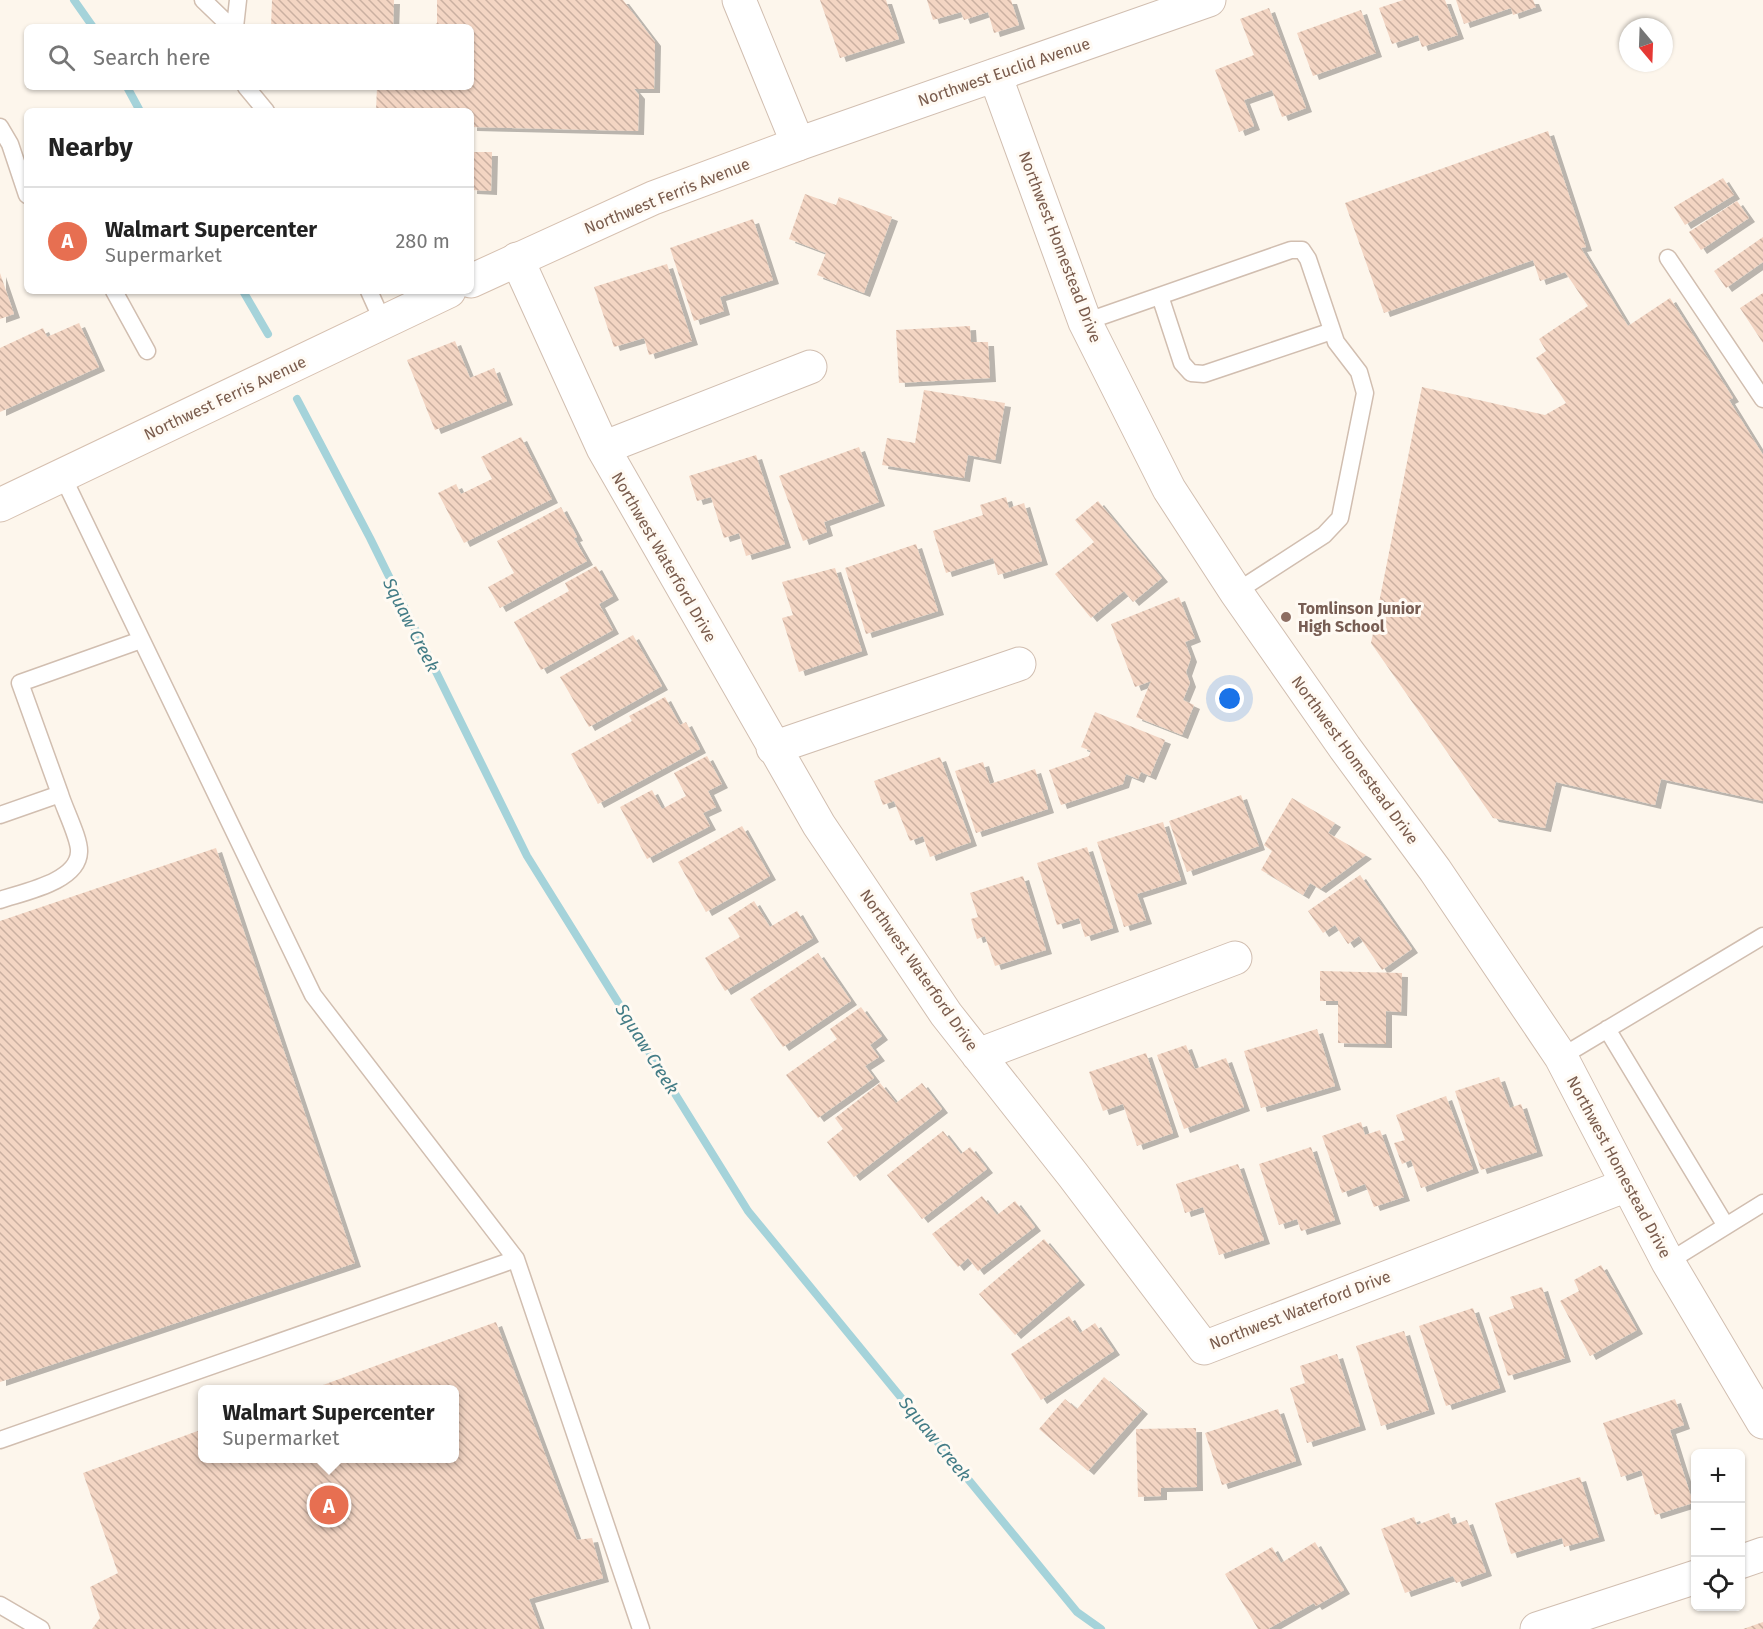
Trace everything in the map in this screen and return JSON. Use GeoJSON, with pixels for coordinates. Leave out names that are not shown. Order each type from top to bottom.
{"type":"FeatureCollection","features":[{"type":"Feature","properties":{"kind":"street"},"geometry":{"type":"LineString","coordinates":[[740,0],[798,144]]}},
{"type":"Feature","properties":{"kind":"street","name":"Northwest Euclid Avenue"},"geometry":{"type":"LineString","coordinates":[[798,144],[995,75],[1172,7],[1209,0]]}},
{"type":"Feature","properties":{"kind":"street","name":"Northwest Homestead Drive"},"geometry":{"type":"LineString","coordinates":[[995,75],[1085,322],[1169,489],[1236,592],[1345,748],[1435,870],[1561,1057],[1668,1262],[1763,1422]]}},
{"type":"Feature","properties":{"kind":"street","name":"Northwest Ferris Avenue"},"geometry":{"type":"LineString","coordinates":[[474,279],[653,198],[798,144]]}},
{"type":"Feature","properties":{"kind":"street","name":"Northwest Waterford Drive"},"geometry":{"type":"LineString","coordinates":[[517,259],[603,448],[819,825],[946,1014],[1073,1175],[1204,1348],[1627,1185]]}},
{"type":"Feature","properties":{"kind":"street","name":"Northwest Ferris Avenue"},"geometry":{"type":"LineString","coordinates":[[0,505],[443,294]]}},
{"type":"Feature","properties":{"kind":"street"},"geometry":{"type":"LineString","coordinates":[[603,448],[810,367]]}},
{"type":"Feature","properties":{"kind":"street"},"geometry":{"type":"LineString","coordinates":[[773,748],[1019,664]]}},
{"type":"Feature","properties":{"kind":"street"},"geometry":{"type":"LineString","coordinates":[[978,1055],[1236,958]]}},
{"type":"Feature","properties":{"kind":"street"},"geometry":{"type":"LineString","coordinates":[[1745,1560],[1763,1554]]}},
{"type":"Feature","properties":{"kind":"street"},"geometry":{"type":"LineString","coordinates":[[1537,1629],[1691,1578]]}},
{"type":"Feature","properties":{"kind":"lane"},"geometry":{"type":"LineString","coordinates":[[203,0],[228,24]]}},
{"type":"Feature","properties":{"kind":"lane"},"geometry":{"type":"LineString","coordinates":[[235,24],[238,0]]}},
{"type":"Feature","properties":{"kind":"lane"},"geometry":{"type":"LineString","coordinates":[[248,90],[264,108]]}},
{"type":"Feature","properties":{"kind":"lane"},"geometry":{"type":"LineString","coordinates":[[0,127],[10,144],[24,186]]}},
{"type":"Feature","properties":{"kind":"lane"},"geometry":{"type":"LineString","coordinates":[[1085,322],[1291,250],[1302,250],[1308,260],[1336,342],[1359,372],[1365,393],[1340,518],[1324,535],[1236,592]]}},
{"type":"Feature","properties":{"kind":"lane"},"geometry":{"type":"LineString","coordinates":[[1668,258],[1763,399]]}},
{"type":"Feature","properties":{"kind":"lane"},"geometry":{"type":"LineString","coordinates":[[116,294],[147,351]]}},
{"type":"Feature","properties":{"kind":"lane"},"geometry":{"type":"LineString","coordinates":[[370,294],[383,322]]}},
{"type":"Feature","properties":{"kind":"lane"},"geometry":{"type":"LineString","coordinates":[[1160,296],[1182,363],[1191,373],[1204,374],[1332,331]]}},
{"type":"Feature","properties":{"kind":"lane"},"geometry":{"type":"LineString","coordinates":[[62,476],[313,995],[516,1259],[641,1629]]}},
{"type":"Feature","properties":{"kind":"lane"},"geometry":{"type":"LineString","coordinates":[[0,900],[59,880],[74,867],[80,851],[20,683],[141,640]]}},
{"type":"Feature","properties":{"kind":"lane"},"geometry":{"type":"LineString","coordinates":[[0,815],[60,794]]}},
{"type":"Feature","properties":{"kind":"lane"},"geometry":{"type":"LineString","coordinates":[[1561,1057],[1763,936]]}},
{"type":"Feature","properties":{"kind":"lane"},"geometry":{"type":"LineString","coordinates":[[1607,1029],[1726,1226]]}},
{"type":"Feature","properties":{"kind":"lane"},"geometry":{"type":"LineString","coordinates":[[1668,1262],[1763,1203]]}},
{"type":"Feature","properties":{"kind":"lane"},"geometry":{"type":"LineString","coordinates":[[0,1440],[516,1259]]}},
{"type":"Feature","properties":{"kind":"lane"},"geometry":{"type":"LineString","coordinates":[[0,1605],[41,1629]]}},
{"type":"Feature","properties":{"kind":"building"},"geometry":{"type":"Polygon","coordinates":[[[272,0],[394,0],[393,24],[271,24],[272,0]]]}},
{"type":"Feature","properties":{"kind":"building"},"geometry":{"type":"Polygon","coordinates":[[[437,0],[623,0],[655,42],[654,89],[634,89],[639,95],[638,131],[474,127],[474,108],[376,108],[377,90],[474,90],[474,24],[436,24],[437,0]]]}},
{"type":"Feature","properties":{"kind":"building"},"geometry":{"type":"Polygon","coordinates":[[[820,0],[886,0],[899,39],[840,58],[820,0]]]}},
{"type":"Feature","properties":{"kind":"building"},"geometry":{"type":"Polygon","coordinates":[[[927,0],[1011,0],[1019,25],[994,33],[988,12],[964,20],[961,12],[933,20],[927,0]]]}},
{"type":"Feature","properties":{"kind":"building"},"geometry":{"type":"Polygon","coordinates":[[[1403,0],[1445,0],[1458,35],[1422,47],[1418,35],[1392,44],[1379,8],[1403,0]]]}},
{"type":"Feature","properties":{"kind":"building"},"geometry":{"type":"Polygon","coordinates":[[[1456,0],[1533,0],[1536,7],[1513,15],[1511,8],[1464,24],[1456,0]]]}},
{"type":"Feature","properties":{"kind":"building"},"geometry":{"type":"Polygon","coordinates":[[[1269,8],[1306,108],[1282,117],[1272,90],[1244,100],[1254,126],[1239,132],[1215,70],[1254,55],[1240,19],[1269,8]]]}},
{"type":"Feature","properties":{"kind":"building"},"geometry":{"type":"Polygon","coordinates":[[[1361,10],[1376,53],[1313,76],[1297,33],[1361,10]]]}},
{"type":"Feature","properties":{"kind":"building"},"geometry":{"type":"Polygon","coordinates":[[[1548,131],[1586,247],[1581,248],[1628,326],[1670,298],[1733,398],[1729,400],[1763,455],[1763,801],[1661,779],[1655,805],[1556,782],[1545,828],[1493,818],[1371,643],[1422,387],[1545,415],[1566,403],[1536,358],[1546,351],[1539,339],[1588,306],[1565,272],[1540,281],[1533,260],[1384,313],[1345,203],[1548,131]]]}},
{"type":"Feature","properties":{"kind":"building"},"geometry":{"type":"Polygon","coordinates":[[[474,152],[492,152],[491,191],[474,190],[474,152]]]}},
{"type":"Feature","properties":{"kind":"building"},"geometry":{"type":"Polygon","coordinates":[[[1723,178],[1734,195],[1685,225],[1674,207],[1723,178]]]}},
{"type":"Feature","properties":{"kind":"building"},"geometry":{"type":"Polygon","coordinates":[[[805,194],[836,205],[839,197],[892,217],[864,293],[817,275],[826,253],[789,239],[805,194]]]}},
{"type":"Feature","properties":{"kind":"building"},"geometry":{"type":"Polygon","coordinates":[[[1737,201],[1749,218],[1701,250],[1689,232],[1737,201]]]}},
{"type":"Feature","properties":{"kind":"building"},"geometry":{"type":"Polygon","coordinates":[[[753,219],[773,280],[720,297],[724,311],[694,321],[670,248],[753,219]]]}},
{"type":"Feature","properties":{"kind":"building"},"geometry":{"type":"Polygon","coordinates":[[[1763,237],[1763,262],[1726,288],[1714,271],[1763,237]]]}},
{"type":"Feature","properties":{"kind":"building"},"geometry":{"type":"Polygon","coordinates":[[[667,264],[692,341],[649,355],[644,338],[614,347],[594,287],[667,264]]]}},
{"type":"Feature","properties":{"kind":"building"},"geometry":{"type":"Polygon","coordinates":[[[0,273],[14,314],[0,319],[0,273]]]}},
{"type":"Feature","properties":{"kind":"building"},"geometry":{"type":"Polygon","coordinates":[[[1763,293],[1763,343],[1740,308],[1763,293]]]}},
{"type":"Feature","properties":{"kind":"building"},"geometry":{"type":"Polygon","coordinates":[[[79,323],[99,367],[0,412],[0,348],[43,328],[47,337],[79,323]]]}},
{"type":"Feature","properties":{"kind":"building"},"geometry":{"type":"Polygon","coordinates":[[[970,326],[971,342],[988,342],[990,378],[899,383],[896,330],[970,326]]]}},
{"type":"Feature","properties":{"kind":"building"},"geometry":{"type":"Polygon","coordinates":[[[455,341],[470,378],[494,368],[507,401],[435,430],[407,360],[455,341]]]}},
{"type":"Feature","properties":{"kind":"building"},"geometry":{"type":"Polygon","coordinates":[[[924,390],[1005,403],[995,460],[968,455],[964,478],[882,465],[887,438],[915,443],[924,390]]]}},
{"type":"Feature","properties":{"kind":"building"},"geometry":{"type":"Polygon","coordinates":[[[521,437],[552,499],[464,543],[438,493],[456,484],[461,494],[492,479],[481,457],[521,437]]]}},
{"type":"Feature","properties":{"kind":"building"},"geometry":{"type":"Polygon","coordinates":[[[859,447],[879,502],[824,522],[827,532],[803,541],[779,476],[859,447]]]}},
{"type":"Feature","properties":{"kind":"building"},"geometry":{"type":"Polygon","coordinates":[[[756,455],[785,544],[746,556],[739,533],[724,538],[711,497],[697,501],[689,476],[756,455]]]}},
{"type":"Feature","properties":{"kind":"building"},"geometry":{"type":"Polygon","coordinates":[[[1006,497],[1009,508],[1024,503],[1042,561],[998,575],[993,558],[946,573],[933,531],[983,515],[980,505],[1006,497]]]}},
{"type":"Feature","properties":{"kind":"building"},"geometry":{"type":"Polygon","coordinates":[[[1098,501],[1162,578],[1133,602],[1124,591],[1091,618],[1055,574],[1094,542],[1075,520],[1098,501]]]}},
{"type":"Feature","properties":{"kind":"building"},"geometry":{"type":"Polygon","coordinates":[[[561,507],[587,561],[500,608],[488,587],[514,573],[497,541],[561,507]]]}},
{"type":"Feature","properties":{"kind":"building"},"geometry":{"type":"Polygon","coordinates":[[[916,544],[938,611],[866,634],[845,568],[916,544]]]}},
{"type":"Feature","properties":{"kind":"building"},"geometry":{"type":"Polygon","coordinates":[[[596,566],[613,596],[599,604],[613,630],[541,670],[514,622],[569,591],[565,583],[596,566]]]}},
{"type":"Feature","properties":{"kind":"building"},"geometry":{"type":"Polygon","coordinates":[[[835,568],[862,651],[799,672],[782,618],[793,615],[782,582],[835,568]]]}},
{"type":"Feature","properties":{"kind":"building"},"geometry":{"type":"Polygon","coordinates":[[[1179,597],[1195,638],[1185,642],[1191,658],[1186,672],[1190,683],[1183,700],[1194,705],[1182,735],[1136,717],[1151,681],[1135,687],[1111,624],[1179,597]]]}},
{"type":"Feature","properties":{"kind":"building"},"geometry":{"type":"Polygon","coordinates":[[[633,635],[662,686],[589,727],[560,677],[633,635]]]}},
{"type":"Feature","properties":{"kind":"building"},"geometry":{"type":"Polygon","coordinates":[[[665,697],[680,725],[686,722],[700,749],[598,804],[571,754],[632,721],[629,716],[665,697]]]}},
{"type":"Feature","properties":{"kind":"building"},"geometry":{"type":"Polygon","coordinates":[[[1095,712],[1165,740],[1150,776],[1141,772],[1138,779],[1126,774],[1123,784],[1061,805],[1049,770],[1089,756],[1091,751],[1081,747],[1095,712]]]}},
{"type":"Feature","properties":{"kind":"building"},"geometry":{"type":"Polygon","coordinates":[[[707,756],[722,784],[708,791],[716,807],[703,813],[710,826],[647,859],[620,807],[652,790],[662,809],[686,796],[674,773],[707,756]]]}},
{"type":"Feature","properties":{"kind":"building"},"geometry":{"type":"Polygon","coordinates":[[[940,757],[971,842],[930,857],[923,836],[910,841],[894,801],[883,805],[874,781],[940,757]]]}},
{"type":"Feature","properties":{"kind":"building"},"geometry":{"type":"Polygon","coordinates":[[[983,762],[990,784],[1035,769],[1048,809],[976,833],[955,771],[983,762]]]}},
{"type":"Feature","properties":{"kind":"building"},"geometry":{"type":"Polygon","coordinates":[[[1241,795],[1259,846],[1187,872],[1169,821],[1241,795]]]}},
{"type":"Feature","properties":{"kind":"building"},"geometry":{"type":"Polygon","coordinates":[[[1292,798],[1335,823],[1328,833],[1366,855],[1320,889],[1310,883],[1303,895],[1261,870],[1272,851],[1264,845],[1292,798]]]}},
{"type":"Feature","properties":{"kind":"building"},"geometry":{"type":"Polygon","coordinates":[[[1163,822],[1181,880],[1137,894],[1146,920],[1124,927],[1097,842],[1163,822]]]}},
{"type":"Feature","properties":{"kind":"building"},"geometry":{"type":"Polygon","coordinates":[[[742,826],[770,876],[706,912],[678,862],[742,826]]]}},
{"type":"Feature","properties":{"kind":"building"},"geometry":{"type":"Polygon","coordinates":[[[1087,847],[1113,928],[1085,937],[1079,918],[1057,925],[1037,863],[1087,847]]]}},
{"type":"Feature","properties":{"kind":"building"},"geometry":{"type":"Polygon","coordinates":[[[216,848],[355,1263],[0,1382],[0,921],[216,848]]]}},
{"type":"Feature","properties":{"kind":"building"},"geometry":{"type":"Polygon","coordinates":[[[1360,875],[1412,949],[1382,970],[1359,936],[1348,944],[1335,925],[1323,933],[1308,911],[1360,875]]]}},
{"type":"Feature","properties":{"kind":"building"},"geometry":{"type":"Polygon","coordinates":[[[1023,876],[1046,950],[995,966],[985,936],[977,939],[971,919],[978,917],[970,893],[1023,876]]]}},
{"type":"Feature","properties":{"kind":"building"},"geometry":{"type":"Polygon","coordinates":[[[754,901],[770,927],[797,911],[813,938],[725,991],[705,958],[740,937],[728,918],[754,901]]]}},
{"type":"Feature","properties":{"kind":"building"},"geometry":{"type":"Polygon","coordinates":[[[818,953],[851,1001],[783,1047],[750,999],[818,953]]]}},
{"type":"Feature","properties":{"kind":"building"},"geometry":{"type":"Polygon","coordinates":[[[1320,971],[1402,973],[1401,1012],[1386,1011],[1386,1044],[1338,1043],[1338,1001],[1320,1001],[1320,971]]]}},
{"type":"Feature","properties":{"kind":"building"},"geometry":{"type":"Polygon","coordinates":[[[861,1007],[882,1036],[870,1045],[879,1057],[865,1066],[874,1078],[818,1118],[786,1075],[837,1039],[830,1029],[861,1007]]]}},
{"type":"Feature","properties":{"kind":"building"},"geometry":{"type":"Polygon","coordinates":[[[1317,1029],[1335,1086],[1261,1108],[1244,1051],[1317,1029]]]}},
{"type":"Feature","properties":{"kind":"building"},"geometry":{"type":"Polygon","coordinates":[[[1186,1045],[1195,1069],[1226,1058],[1244,1107],[1184,1129],[1157,1055],[1186,1045]]]}},
{"type":"Feature","properties":{"kind":"building"},"geometry":{"type":"Polygon","coordinates":[[[1146,1053],[1173,1133],[1137,1146],[1123,1104],[1103,1111],[1089,1072],[1146,1053]]]}},
{"type":"Feature","properties":{"kind":"building"},"geometry":{"type":"Polygon","coordinates":[[[1499,1077],[1510,1108],[1521,1104],[1537,1152],[1481,1170],[1455,1091],[1499,1077]]]}},
{"type":"Feature","properties":{"kind":"building"},"geometry":{"type":"Polygon","coordinates":[[[880,1083],[896,1103],[922,1083],[942,1109],[854,1177],[827,1142],[843,1129],[835,1118],[880,1083]]]}},
{"type":"Feature","properties":{"kind":"building"},"geometry":{"type":"Polygon","coordinates":[[[1446,1096],[1473,1169],[1421,1188],[1411,1160],[1402,1164],[1394,1143],[1405,1140],[1396,1115],[1446,1096]]]}},
{"type":"Feature","properties":{"kind":"building"},"geometry":{"type":"Polygon","coordinates":[[[1361,1122],[1365,1135],[1380,1130],[1404,1197],[1374,1207],[1365,1184],[1342,1193],[1322,1136],[1361,1122]]]}},
{"type":"Feature","properties":{"kind":"building"},"geometry":{"type":"Polygon","coordinates":[[[943,1131],[961,1154],[970,1147],[987,1169],[922,1219],[887,1175],[943,1131]]]}},
{"type":"Feature","properties":{"kind":"building"},"geometry":{"type":"Polygon","coordinates":[[[1311,1147],[1335,1220],[1301,1231],[1297,1219],[1279,1225],[1259,1164],[1311,1147]]]}},
{"type":"Feature","properties":{"kind":"building"},"geometry":{"type":"Polygon","coordinates":[[[1238,1164],[1264,1240],[1219,1255],[1203,1207],[1185,1213],[1176,1184],[1238,1164]]]}},
{"type":"Feature","properties":{"kind":"building"},"geometry":{"type":"Polygon","coordinates":[[[982,1196],[997,1215],[1015,1201],[1035,1227],[978,1271],[968,1258],[958,1267],[932,1234],[982,1196]]]}},
{"type":"Feature","properties":{"kind":"building"},"geometry":{"type":"Polygon","coordinates":[[[1044,1239],[1079,1281],[1015,1335],[979,1294],[1044,1239]]]}},
{"type":"Feature","properties":{"kind":"building"},"geometry":{"type":"Polygon","coordinates":[[[1601,1265],[1637,1330],[1590,1356],[1560,1301],[1579,1291],[1574,1280],[1601,1265]]]}},
{"type":"Feature","properties":{"kind":"building"},"geometry":{"type":"Polygon","coordinates":[[[1542,1287],[1565,1358],[1508,1376],[1489,1317],[1514,1308],[1510,1297],[1542,1287]]]}},
{"type":"Feature","properties":{"kind":"building"},"geometry":{"type":"Polygon","coordinates":[[[1473,1308],[1500,1388],[1446,1406],[1419,1326],[1473,1308]]]}},
{"type":"Feature","properties":{"kind":"building"},"geometry":{"type":"Polygon","coordinates":[[[1069,1316],[1080,1333],[1095,1323],[1114,1351],[1041,1400],[1011,1354],[1069,1316]]]}},
{"type":"Feature","properties":{"kind":"building"},"geometry":{"type":"Polygon","coordinates":[[[496,1322],[577,1540],[592,1538],[603,1578],[529,1599],[540,1629],[92,1629],[100,1618],[90,1587],[118,1573],[83,1473],[198,1431],[198,1463],[459,1463],[459,1385],[323,1385],[496,1322]]]}},
{"type":"Feature","properties":{"kind":"building"},"geometry":{"type":"Polygon","coordinates":[[[1404,1331],[1429,1410],[1381,1426],[1356,1346],[1404,1331]]]}},
{"type":"Feature","properties":{"kind":"building"},"geometry":{"type":"Polygon","coordinates":[[[1337,1354],[1360,1426],[1307,1443],[1290,1388],[1305,1383],[1300,1366],[1337,1354]]]}},
{"type":"Feature","properties":{"kind":"building"},"geometry":{"type":"Polygon","coordinates":[[[1104,1377],[1142,1410],[1088,1471],[1039,1429],[1065,1399],[1077,1409],[1104,1377]]]}},
{"type":"Feature","properties":{"kind":"building"},"geometry":{"type":"Polygon","coordinates":[[[1675,1399],[1684,1425],[1670,1430],[1691,1497],[1691,1504],[1655,1515],[1641,1470],[1621,1477],[1603,1423],[1675,1399]]]}},
{"type":"Feature","properties":{"kind":"building"},"geometry":{"type":"Polygon","coordinates":[[[1278,1409],[1296,1461],[1222,1485],[1205,1433],[1278,1409]]]}},
{"type":"Feature","properties":{"kind":"building"},"geometry":{"type":"Polygon","coordinates":[[[1196,1428],[1197,1487],[1161,1488],[1161,1496],[1138,1497],[1136,1429],[1196,1428]]]}},
{"type":"Feature","properties":{"kind":"building"},"geometry":{"type":"Polygon","coordinates":[[[1580,1477],[1599,1537],[1564,1547],[1562,1538],[1511,1554],[1495,1503],[1580,1477]]]}},
{"type":"Feature","properties":{"kind":"building"},"geometry":{"type":"Polygon","coordinates":[[[1449,1513],[1453,1525],[1467,1520],[1486,1572],[1456,1583],[1453,1576],[1405,1593],[1381,1529],[1414,1517],[1417,1525],[1449,1513]]]}},
{"type":"Feature","properties":{"kind":"building"},"geometry":{"type":"Polygon","coordinates":[[[1315,1542],[1344,1590],[1316,1606],[1314,1603],[1268,1629],[1258,1629],[1225,1574],[1272,1547],[1281,1563],[1315,1542]]]}},
{"type":"Feature","properties":{"kind":"building"},"geometry":{"type":"Polygon","coordinates":[[[1763,1622],[1763,1629],[1743,1629],[1763,1622]]]}},
{"type":"Feature","properties":{"kind":"waterway","name":"Squaw Creek"},"geometry":{"type":"LineString","coordinates":[[74,0],[91,24]]}},
{"type":"Feature","properties":{"kind":"waterway","name":"Squaw Creek"},"geometry":{"type":"LineString","coordinates":[[129,90],[138,108]]}},
{"type":"Feature","properties":{"kind":"waterway","name":"Squaw Creek"},"geometry":{"type":"LineString","coordinates":[[245,294],[268,334]]}},
{"type":"Feature","properties":{"kind":"waterway","name":"Squaw Creek"},"geometry":{"type":"LineString","coordinates":[[297,399],[370,538],[527,856],[748,1211],[1077,1612],[1101,1629]]}},
{"type":"Feature","properties":{"kind":"place","name":"Tomlinson Junior High School"},"geometry":{"type":"Point","coordinates":[1286,617]}},
{"type":"Feature","properties":{"kind":"place","name":"Walmart Supercenter"},"geometry":{"type":"Point","coordinates":[329,1505]}}]}
